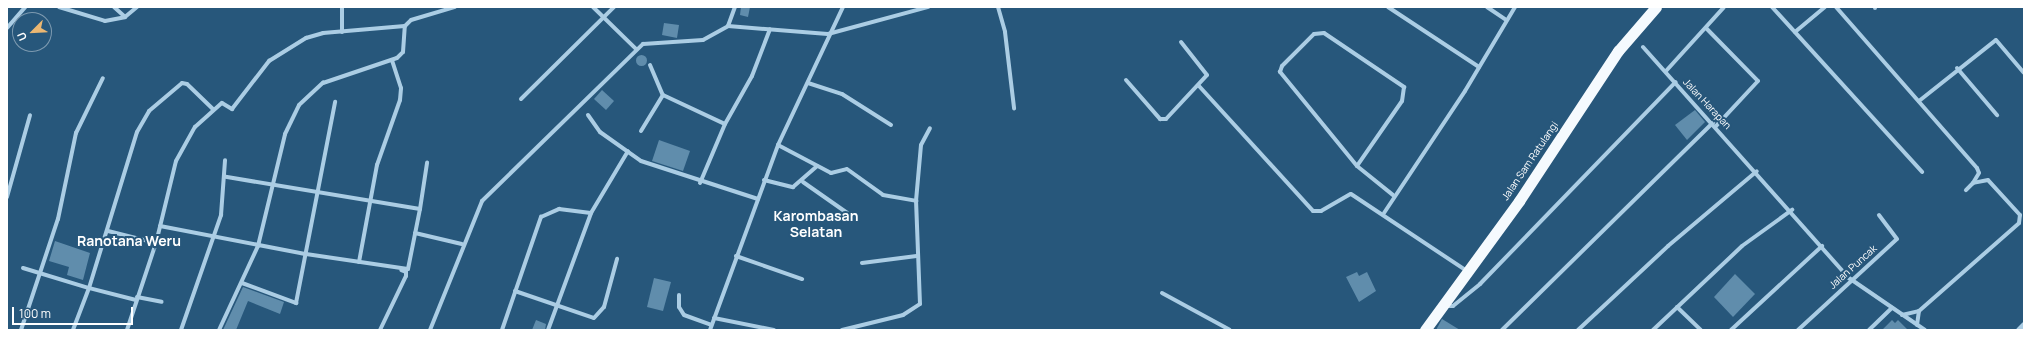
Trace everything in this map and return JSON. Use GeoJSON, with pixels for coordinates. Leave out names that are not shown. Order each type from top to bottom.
{"type":"FeatureCollection","features":[{"type":"Feature","properties":{"kind":"highway","name":"Jalan Sam Ratulangi"},"geometry":{"type":"LineString","coordinates":[[1425,330],[1519,201],[1618,51],[1656,7]]}},
{"type":"Feature","properties":{"kind":"street"},"geometry":{"type":"LineString","coordinates":[[7,28],[25,7]]}},
{"type":"Feature","properties":{"kind":"street"},"geometry":{"type":"LineString","coordinates":[[59,7],[105,21],[125,17],[137,7]]}},
{"type":"Feature","properties":{"kind":"street"},"geometry":{"type":"LineString","coordinates":[[114,7],[125,17]]}},
{"type":"Feature","properties":{"kind":"street"},"geometry":{"type":"LineString","coordinates":[[342,7],[342,32]]}},
{"type":"Feature","properties":{"kind":"street"},"geometry":{"type":"LineString","coordinates":[[127,330],[136,298],[156,243],[184,142],[213,109],[223,102],[234,107],[255,75],[281,51],[306,38],[342,32],[405,26],[411,20],[455,7]]}},
{"type":"Feature","properties":{"kind":"street"},"geometry":{"type":"LineString","coordinates":[[593,7],[636,49]]}},
{"type":"Feature","properties":{"kind":"street"},"geometry":{"type":"LineString","coordinates":[[521,99],[614,7]]}},
{"type":"Feature","properties":{"kind":"street"},"geometry":{"type":"LineString","coordinates":[[728,26],[734,7]]}},
{"type":"Feature","properties":{"kind":"street"},"geometry":{"type":"LineString","coordinates":[[679,295],[684,315],[710,328],[778,145],[808,83],[828,34],[843,7]]}},
{"type":"Feature","properties":{"kind":"street"},"geometry":{"type":"LineString","coordinates":[[431,330],[462,244],[482,201],[636,49],[649,41],[703,40],[728,26],[828,34],[928,7]]}},
{"type":"Feature","properties":{"kind":"street"},"geometry":{"type":"LineString","coordinates":[[998,7],[1005,32],[1014,108]]}},
{"type":"Feature","properties":{"kind":"street"},"geometry":{"type":"LineString","coordinates":[[1388,7],[1479,67]]}},
{"type":"Feature","properties":{"kind":"street"},"geometry":{"type":"LineString","coordinates":[[1487,7],[1506,20]]}},
{"type":"Feature","properties":{"kind":"street"},"geometry":{"type":"LineString","coordinates":[[1384,213],[1393,195],[1479,67],[1515,7]]}},
{"type":"Feature","properties":{"kind":"street"},"geometry":{"type":"LineString","coordinates":[[1666,71],[1724,7]]}},
{"type":"Feature","properties":{"kind":"street"},"geometry":{"type":"LineString","coordinates":[[1772,7],[1922,172]]}},
{"type":"Feature","properties":{"kind":"street"},"geometry":{"type":"LineString","coordinates":[[1795,32],[1825,7]]}},
{"type":"Feature","properties":{"kind":"street"},"geometry":{"type":"LineString","coordinates":[[1836,7],[1920,101],[1977,168],[1979,173],[1973,183],[1966,190]]}},
{"type":"Feature","properties":{"kind":"street"},"geometry":{"type":"LineString","coordinates":[[219,330],[258,246],[271,184],[285,134],[311,92],[323,83],[392,61],[403,52],[405,26]]}},
{"type":"Feature","properties":{"kind":"street"},"geometry":{"type":"LineString","coordinates":[[1502,330],[1758,81],[1706,28]]}},
{"type":"Feature","properties":{"kind":"street"},"geometry":{"type":"LineString","coordinates":[[700,183],[725,124],[752,76],[770,29]]}},
{"type":"Feature","properties":{"kind":"street"},"geometry":{"type":"LineString","coordinates":[[1357,166],[1402,101],[1404,86],[1324,33],[1314,34],[1282,66],[1280,72],[1357,166],[1393,195]]}},
{"type":"Feature","properties":{"kind":"street"},"geometry":{"type":"LineString","coordinates":[[1920,101],[1958,68],[1997,40],[2024,73]]}},
{"type":"Feature","properties":{"kind":"street"},"geometry":{"type":"LineString","coordinates":[[1126,80],[1162,120],[1199,86],[1206,77],[1205,70],[1181,42]]}},
{"type":"Feature","properties":{"kind":"street"},"geometry":{"type":"LineString","coordinates":[[1643,48],[1676,82]]}},
{"type":"Feature","properties":{"kind":"street"},"geometry":{"type":"LineString","coordinates":[[359,262],[376,165],[400,100],[401,88],[392,61]]}},
{"type":"Feature","properties":{"kind":"street"},"geometry":{"type":"LineString","coordinates":[[650,64],[663,95],[725,124]]}},
{"type":"Feature","properties":{"kind":"street"},"geometry":{"type":"LineString","coordinates":[[1958,68],[1997,115]]}},
{"type":"Feature","properties":{"kind":"street"},"geometry":{"type":"LineString","coordinates":[[21,330],[58,219],[76,133],[104,78]]}},
{"type":"Feature","properties":{"kind":"street","name":"Jalan Harapan"},"geometry":{"type":"LineString","coordinates":[[1442,306],[1453,306],[1480,284],[1676,82],[1792,210],[1850,279],[1925,330]]}},
{"type":"Feature","properties":{"kind":"street"},"geometry":{"type":"LineString","coordinates":[[73,330],[108,231],[137,132],[148,111],[184,83],[213,109]]}},
{"type":"Feature","properties":{"kind":"street"},"geometry":{"type":"LineString","coordinates":[[808,83],[839,93],[891,126]]}},
{"type":"Feature","properties":{"kind":"street"},"geometry":{"type":"LineString","coordinates":[[1199,86],[1313,211],[1320,211],[1351,194],[1384,213],[1467,271]]}},
{"type":"Feature","properties":{"kind":"street"},"geometry":{"type":"LineString","coordinates":[[641,131],[663,95]]}},
{"type":"Feature","properties":{"kind":"street"},"geometry":{"type":"LineString","coordinates":[[242,283],[296,303],[319,195],[335,102]]}},
{"type":"Feature","properties":{"kind":"street"},"geometry":{"type":"LineString","coordinates":[[7,197],[30,115]]}},
{"type":"Feature","properties":{"kind":"street"},"geometry":{"type":"LineString","coordinates":[[588,115],[600,132],[641,161],[700,183],[758,199]]}},
{"type":"Feature","properties":{"kind":"street"},"geometry":{"type":"LineString","coordinates":[[842,330],[903,315],[918,307],[922,298],[917,256],[916,200],[921,145],[930,128]]}},
{"type":"Feature","properties":{"kind":"street"},"geometry":{"type":"LineString","coordinates":[[778,145],[831,173],[847,169],[883,195],[916,200]]}},
{"type":"Feature","properties":{"kind":"street"},"geometry":{"type":"LineString","coordinates":[[548,330],[591,213],[628,151]]}},
{"type":"Feature","properties":{"kind":"street"},"geometry":{"type":"LineString","coordinates":[[181,330],[222,215],[226,177],[225,160]]}},
{"type":"Feature","properties":{"kind":"street"},"geometry":{"type":"LineString","coordinates":[[160,226],[258,246],[408,269],[420,209],[427,163]]}},
{"type":"Feature","properties":{"kind":"street"},"geometry":{"type":"LineString","coordinates":[[764,180],[786,187],[803,182],[817,166]]}},
{"type":"Feature","properties":{"kind":"street"},"geometry":{"type":"LineString","coordinates":[[1578,330],[1668,246],[1757,171]]}},
{"type":"Feature","properties":{"kind":"street"},"geometry":{"type":"LineString","coordinates":[[226,177],[271,184],[319,195],[420,209]]}},
{"type":"Feature","properties":{"kind":"street"},"geometry":{"type":"LineString","coordinates":[[1902,315],[1919,311],[2015,228],[2022,217],[1988,180],[1973,183]]}},
{"type":"Feature","properties":{"kind":"street"},"geometry":{"type":"LineString","coordinates":[[803,182],[853,217]]}},
{"type":"Feature","properties":{"kind":"street"},"geometry":{"type":"LineString","coordinates":[[502,330],[543,215],[567,208],[591,213]]}},
{"type":"Feature","properties":{"kind":"street"},"geometry":{"type":"LineString","coordinates":[[1653,330],[1742,246],[1792,210]]}},
{"type":"Feature","properties":{"kind":"street","name":"Jalan Puncak"},"geometry":{"type":"LineString","coordinates":[[1798,330],[1850,279],[1897,239],[1879,215]]}},
{"type":"Feature","properties":{"kind":"street"},"geometry":{"type":"LineString","coordinates":[[108,231],[156,243]]}},
{"type":"Feature","properties":{"kind":"street"},"geometry":{"type":"LineString","coordinates":[[415,233],[462,244]]}},
{"type":"Feature","properties":{"kind":"street"},"geometry":{"type":"LineString","coordinates":[[1731,330],[1822,246]]}},
{"type":"Feature","properties":{"kind":"street"},"geometry":{"type":"LineString","coordinates":[[736,256],[802,279]]}},
{"type":"Feature","properties":{"kind":"street"},"geometry":{"type":"LineString","coordinates":[[862,263],[917,256]]}},
{"type":"Feature","properties":{"kind":"street"},"geometry":{"type":"LineString","coordinates":[[516,291],[596,317],[604,307],[616,260]]}},
{"type":"Feature","properties":{"kind":"street"},"geometry":{"type":"LineString","coordinates":[[380,330],[406,272],[381,265]]}},
{"type":"Feature","properties":{"kind":"street"},"geometry":{"type":"LineString","coordinates":[[23,268],[89,288],[162,302]]}},
{"type":"Feature","properties":{"kind":"street"},"geometry":{"type":"LineString","coordinates":[[1162,293],[1230,330]]}},
{"type":"Feature","properties":{"kind":"street"},"geometry":{"type":"LineString","coordinates":[[1677,307],[1701,330]]}},
{"type":"Feature","properties":{"kind":"street"},"geometry":{"type":"LineString","coordinates":[[1869,330],[1892,308]]}},
{"type":"Feature","properties":{"kind":"street"},"geometry":{"type":"LineString","coordinates":[[1917,325],[1919,311]]}},
{"type":"Feature","properties":{"kind":"street"},"geometry":{"type":"LineString","coordinates":[[714,318],[774,330]]}},
{"type":"Feature","properties":{"kind":"street"},"geometry":{"type":"LineString","coordinates":[[2019,330],[2024,325]]}},
{"type":"Feature","properties":{"kind":"building"},"geometry":{"type":"Polygon","coordinates":[[[741,7],[750,7],[748,17],[740,15],[741,7]]]}},
{"type":"Feature","properties":{"kind":"building"},"geometry":{"type":"Polygon","coordinates":[[[664,23],[679,25],[677,38],[662,35],[664,23]]]}},
{"type":"Feature","properties":{"kind":"building"},"geometry":{"type":"Polygon","coordinates":[[[639,55],[643,55],[645,56],[645,64],[639,65],[636,62],[636,58],[639,55]]]}},
{"type":"Feature","properties":{"kind":"building"},"geometry":{"type":"Polygon","coordinates":[[[602,90],[614,101],[606,110],[594,99],[602,90]]]}},
{"type":"Feature","properties":{"kind":"building"},"geometry":{"type":"Polygon","coordinates":[[[1695,110],[1705,122],[1687,140],[1675,125],[1695,110]]]}},
{"type":"Feature","properties":{"kind":"building"},"geometry":{"type":"Polygon","coordinates":[[[659,140],[690,151],[683,171],[652,161],[659,140]]]}},
{"type":"Feature","properties":{"kind":"building"},"geometry":{"type":"Polygon","coordinates":[[[55,241],[90,253],[83,280],[67,275],[69,267],[49,261],[55,241]]]}},
{"type":"Feature","properties":{"kind":"building"},"geometry":{"type":"Polygon","coordinates":[[[1357,272],[1359,276],[1367,272],[1376,291],[1359,302],[1346,277],[1357,272]]]}},
{"type":"Feature","properties":{"kind":"building"},"geometry":{"type":"Polygon","coordinates":[[[1735,274],[1755,294],[1733,317],[1714,297],[1735,274]]]}},
{"type":"Feature","properties":{"kind":"building"},"geometry":{"type":"Polygon","coordinates":[[[654,278],[671,282],[663,311],[647,307],[654,278]]]}},
{"type":"Feature","properties":{"kind":"building"},"geometry":{"type":"Polygon","coordinates":[[[243,287],[284,302],[280,314],[248,301],[236,330],[223,330],[243,287]]]}},
{"type":"Feature","properties":{"kind":"building"},"geometry":{"type":"Polygon","coordinates":[[[1442,319],[1460,330],[1436,330],[1442,319]]]}},
{"type":"Feature","properties":{"kind":"building"},"geometry":{"type":"Polygon","coordinates":[[[536,320],[546,324],[545,330],[532,330],[536,320]]]}},
{"type":"Feature","properties":{"kind":"building"},"geometry":{"type":"Polygon","coordinates":[[[1892,320],[1895,323],[1898,320],[1908,330],[1882,330],[1892,320]]]}},
{"type":"Feature","properties":{"kind":"district","name":"Karombasan Selatan"},"geometry":{"type":"Point","coordinates":[816,224]}},
{"type":"Feature","properties":{"kind":"district","name":"Ranotana Weru"},"geometry":{"type":"Point","coordinates":[129,241]}}]}
